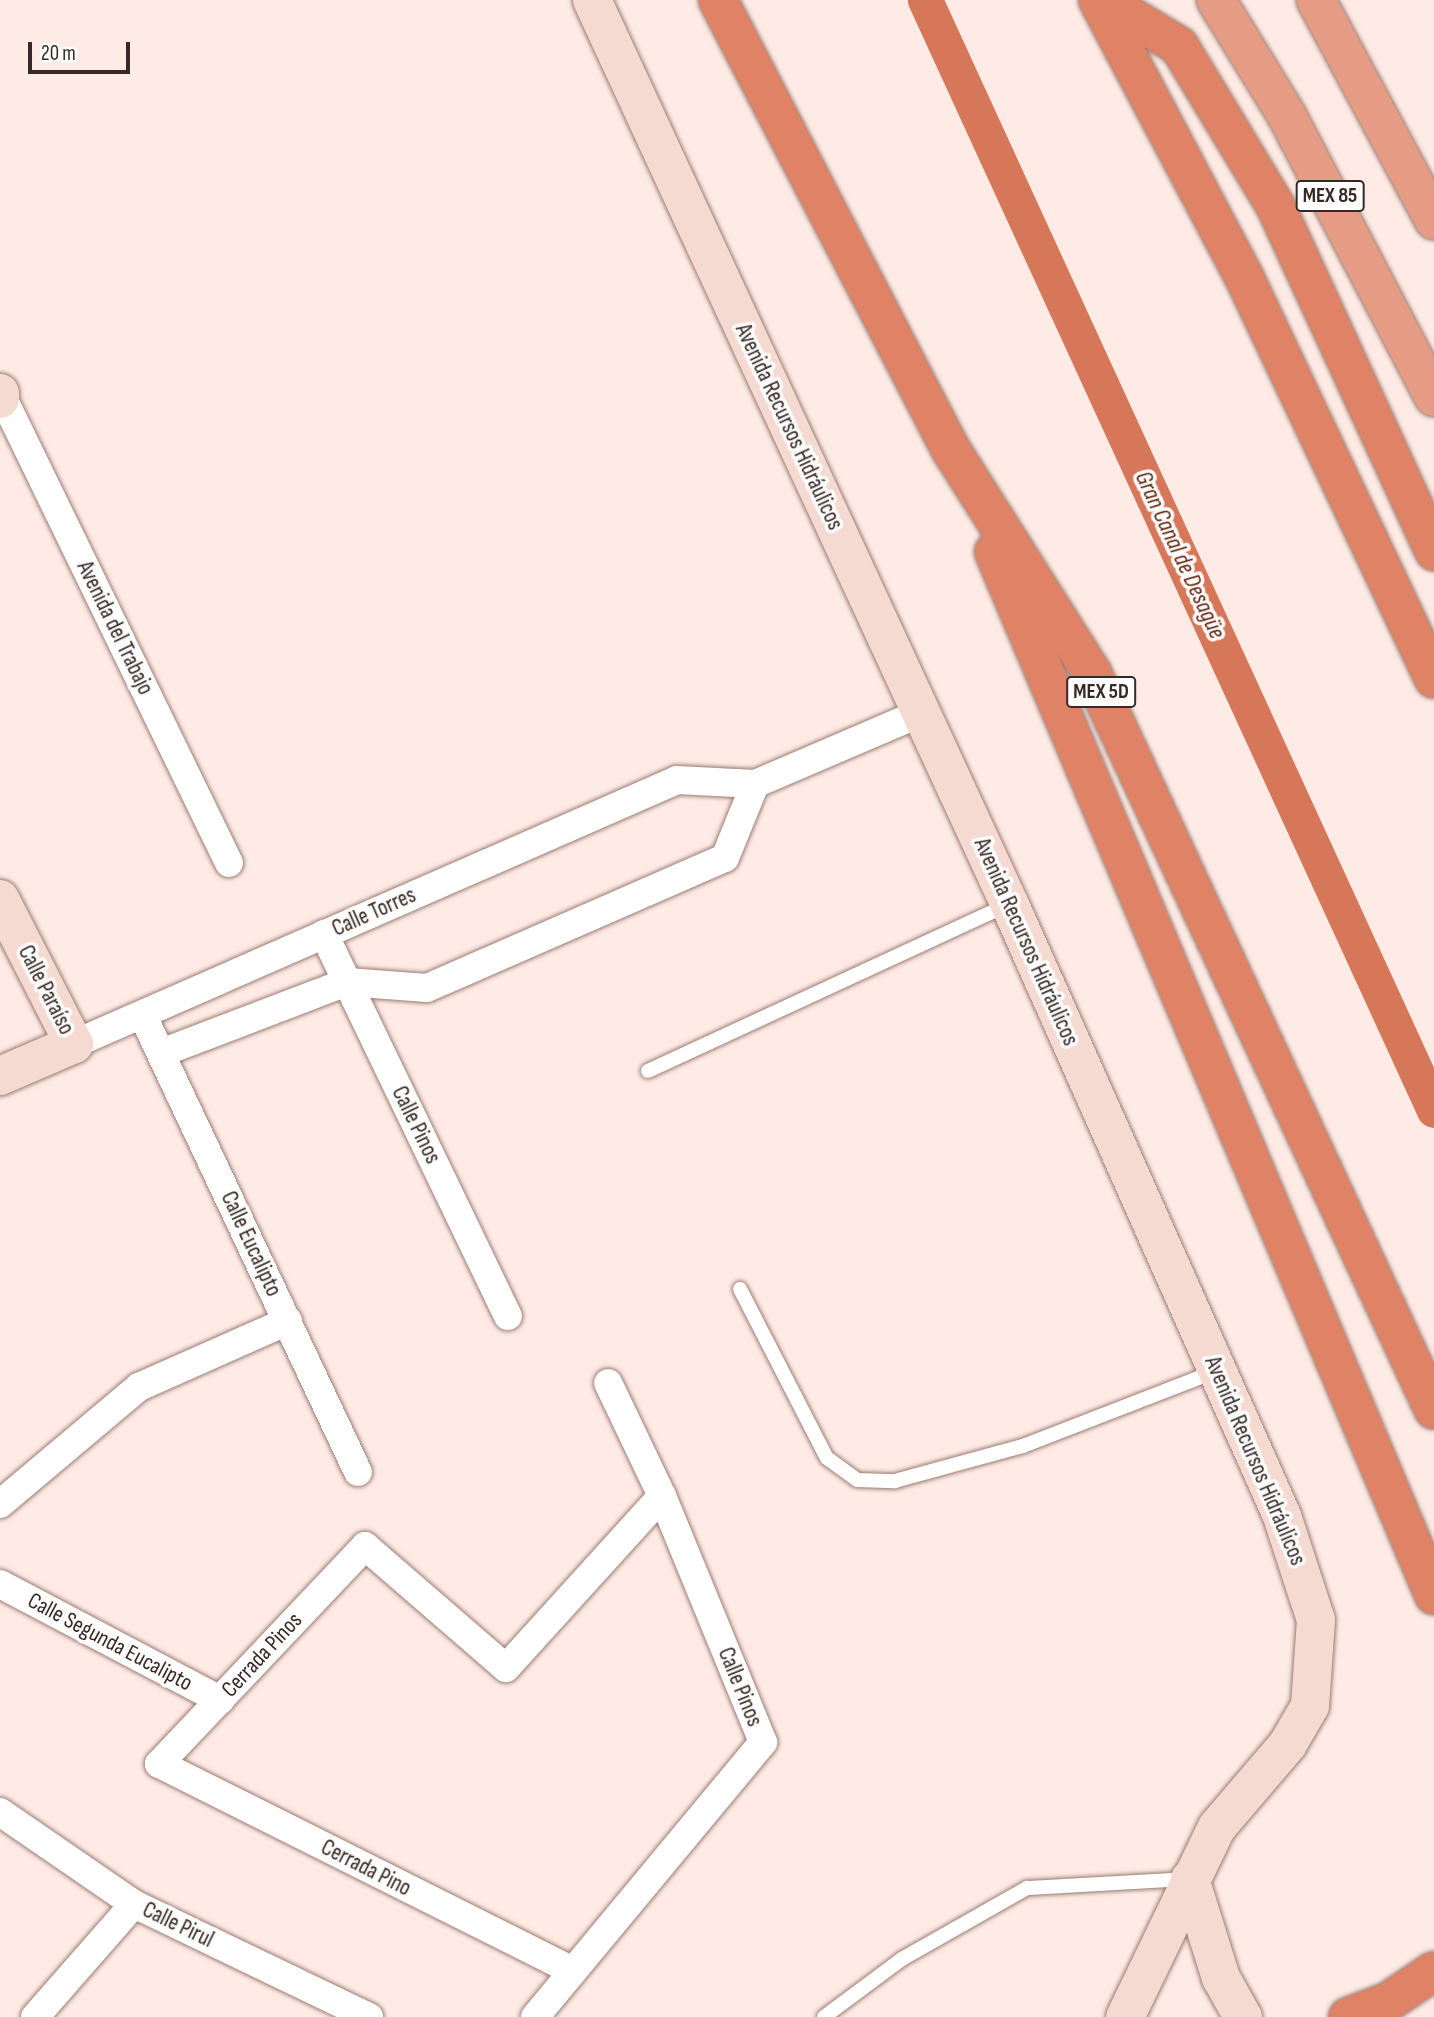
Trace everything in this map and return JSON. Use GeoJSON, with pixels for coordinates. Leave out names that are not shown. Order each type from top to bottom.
{"type":"FeatureCollection","features":[{"type":"Feature","properties":{"kind":"highway","name":"MEX 5D"},"geometry":{"type":"LineString","coordinates":[[718,0],[951,450],[1092,673],[1434,1410]]}},
{"type":"Feature","properties":{"kind":"highway"},"geometry":{"type":"LineString","coordinates":[[1101,0],[1179,46],[1262,184],[1434,551]]}},
{"type":"Feature","properties":{"kind":"highway"},"geometry":{"type":"LineString","coordinates":[[1101,0],[1245,279],[1434,679]]}},
{"type":"Feature","properties":{"kind":"highway","name":"MEX 85"},"geometry":{"type":"LineString","coordinates":[[1216,0],[1294,128],[1434,397]]}},
{"type":"Feature","properties":{"kind":"highway"},"geometry":{"type":"LineString","coordinates":[[1316,0],[1434,220]]}},
{"type":"Feature","properties":{"kind":"highway"},"geometry":{"type":"LineString","coordinates":[[951,450],[1434,1595]]}},
{"type":"Feature","properties":{"kind":"highway"},"geometry":{"type":"LineString","coordinates":[[1348,2017],[1388,2002],[1434,1971]]}},
{"type":"Feature","properties":{"kind":"main road","name":"Avenida Recursos Hidráulicos"},"geometry":{"type":"LineString","coordinates":[[592,0],[1010,905],[1300,1559],[1316,1620],[1318,1668],[1310,1706],[1288,1744],[1224,1817],[1190,1879],[1125,2017]]}},
{"type":"Feature","properties":{"kind":"main road","name":"Calle Paraíso"},"geometry":{"type":"LineString","coordinates":[[0,899],[74,1044]]}},
{"type":"Feature","properties":{"kind":"main road","name":"Calle Torres"},"geometry":{"type":"LineString","coordinates":[[0,1076],[74,1044]]}},
{"type":"Feature","properties":{"kind":"main road"},"geometry":{"type":"LineString","coordinates":[[1190,1879],[1221,1978],[1243,2017]]}},
{"type":"Feature","properties":{"kind":"street","name":"Avenida del Trabajo"},"geometry":{"type":"LineString","coordinates":[[1,397],[229,863]]}},
{"type":"Feature","properties":{"kind":"street","name":"Calle Torres"},"geometry":{"type":"LineString","coordinates":[[74,1044],[677,780],[755,784],[921,713]]}},
{"type":"Feature","properties":{"kind":"street"},"geometry":{"type":"LineString","coordinates":[[161,1053],[348,982],[428,988],[725,858],[755,784]]}},
{"type":"Feature","properties":{"kind":"street","name":"Calle Pinos"},"geometry":{"type":"LineString","coordinates":[[324,934],[508,1316]]}},
{"type":"Feature","properties":{"kind":"street","name":"Calle Eucalipto"},"geometry":{"type":"LineString","coordinates":[[143,1016],[358,1472]]}},
{"type":"Feature","properties":{"kind":"street"},"geometry":{"type":"LineString","coordinates":[[0,1504],[139,1387],[288,1321]]}},
{"type":"Feature","properties":{"kind":"street","name":"Calle Pinos"},"geometry":{"type":"LineString","coordinates":[[535,2017],[763,1742],[662,1496],[608,1383]]}},
{"type":"Feature","properties":{"kind":"street","name":"Cerrada Pinos"},"geometry":{"type":"LineString","coordinates":[[159,1764],[365,1546],[506,1668],[662,1496]]}},
{"type":"Feature","properties":{"kind":"street","name":"Calle Segunda Eucalipto"},"geometry":{"type":"LineString","coordinates":[[0,1584],[220,1700]]}},
{"type":"Feature","properties":{"kind":"street","name":"Cerrada Pino"},"geometry":{"type":"LineString","coordinates":[[159,1764],[573,1971]]}},
{"type":"Feature","properties":{"kind":"street","name":"Calle Pirul"},"geometry":{"type":"LineString","coordinates":[[0,1812],[134,1904],[369,2017]]}},
{"type":"Feature","properties":{"kind":"street"},"geometry":{"type":"LineString","coordinates":[[35,2017],[134,1904]]}},
{"type":"Feature","properties":{"kind":"lane"},"geometry":{"type":"LineString","coordinates":[[648,1071],[1010,905]]}},
{"type":"Feature","properties":{"kind":"lane"},"geometry":{"type":"LineString","coordinates":[[740,1289],[827,1458],[857,1480],[895,1480],[1023,1446],[1217,1371]]}},
{"type":"Feature","properties":{"kind":"lane"},"geometry":{"type":"LineString","coordinates":[[824,2017],[902,1959],[1027,1888],[1190,1879]]}},
{"type":"Feature","properties":{"kind":"waterway","name":"Gran Canal de Desagüe"},"geometry":{"type":"LineString","coordinates":[[925,0],[1434,1110]]}}]}
